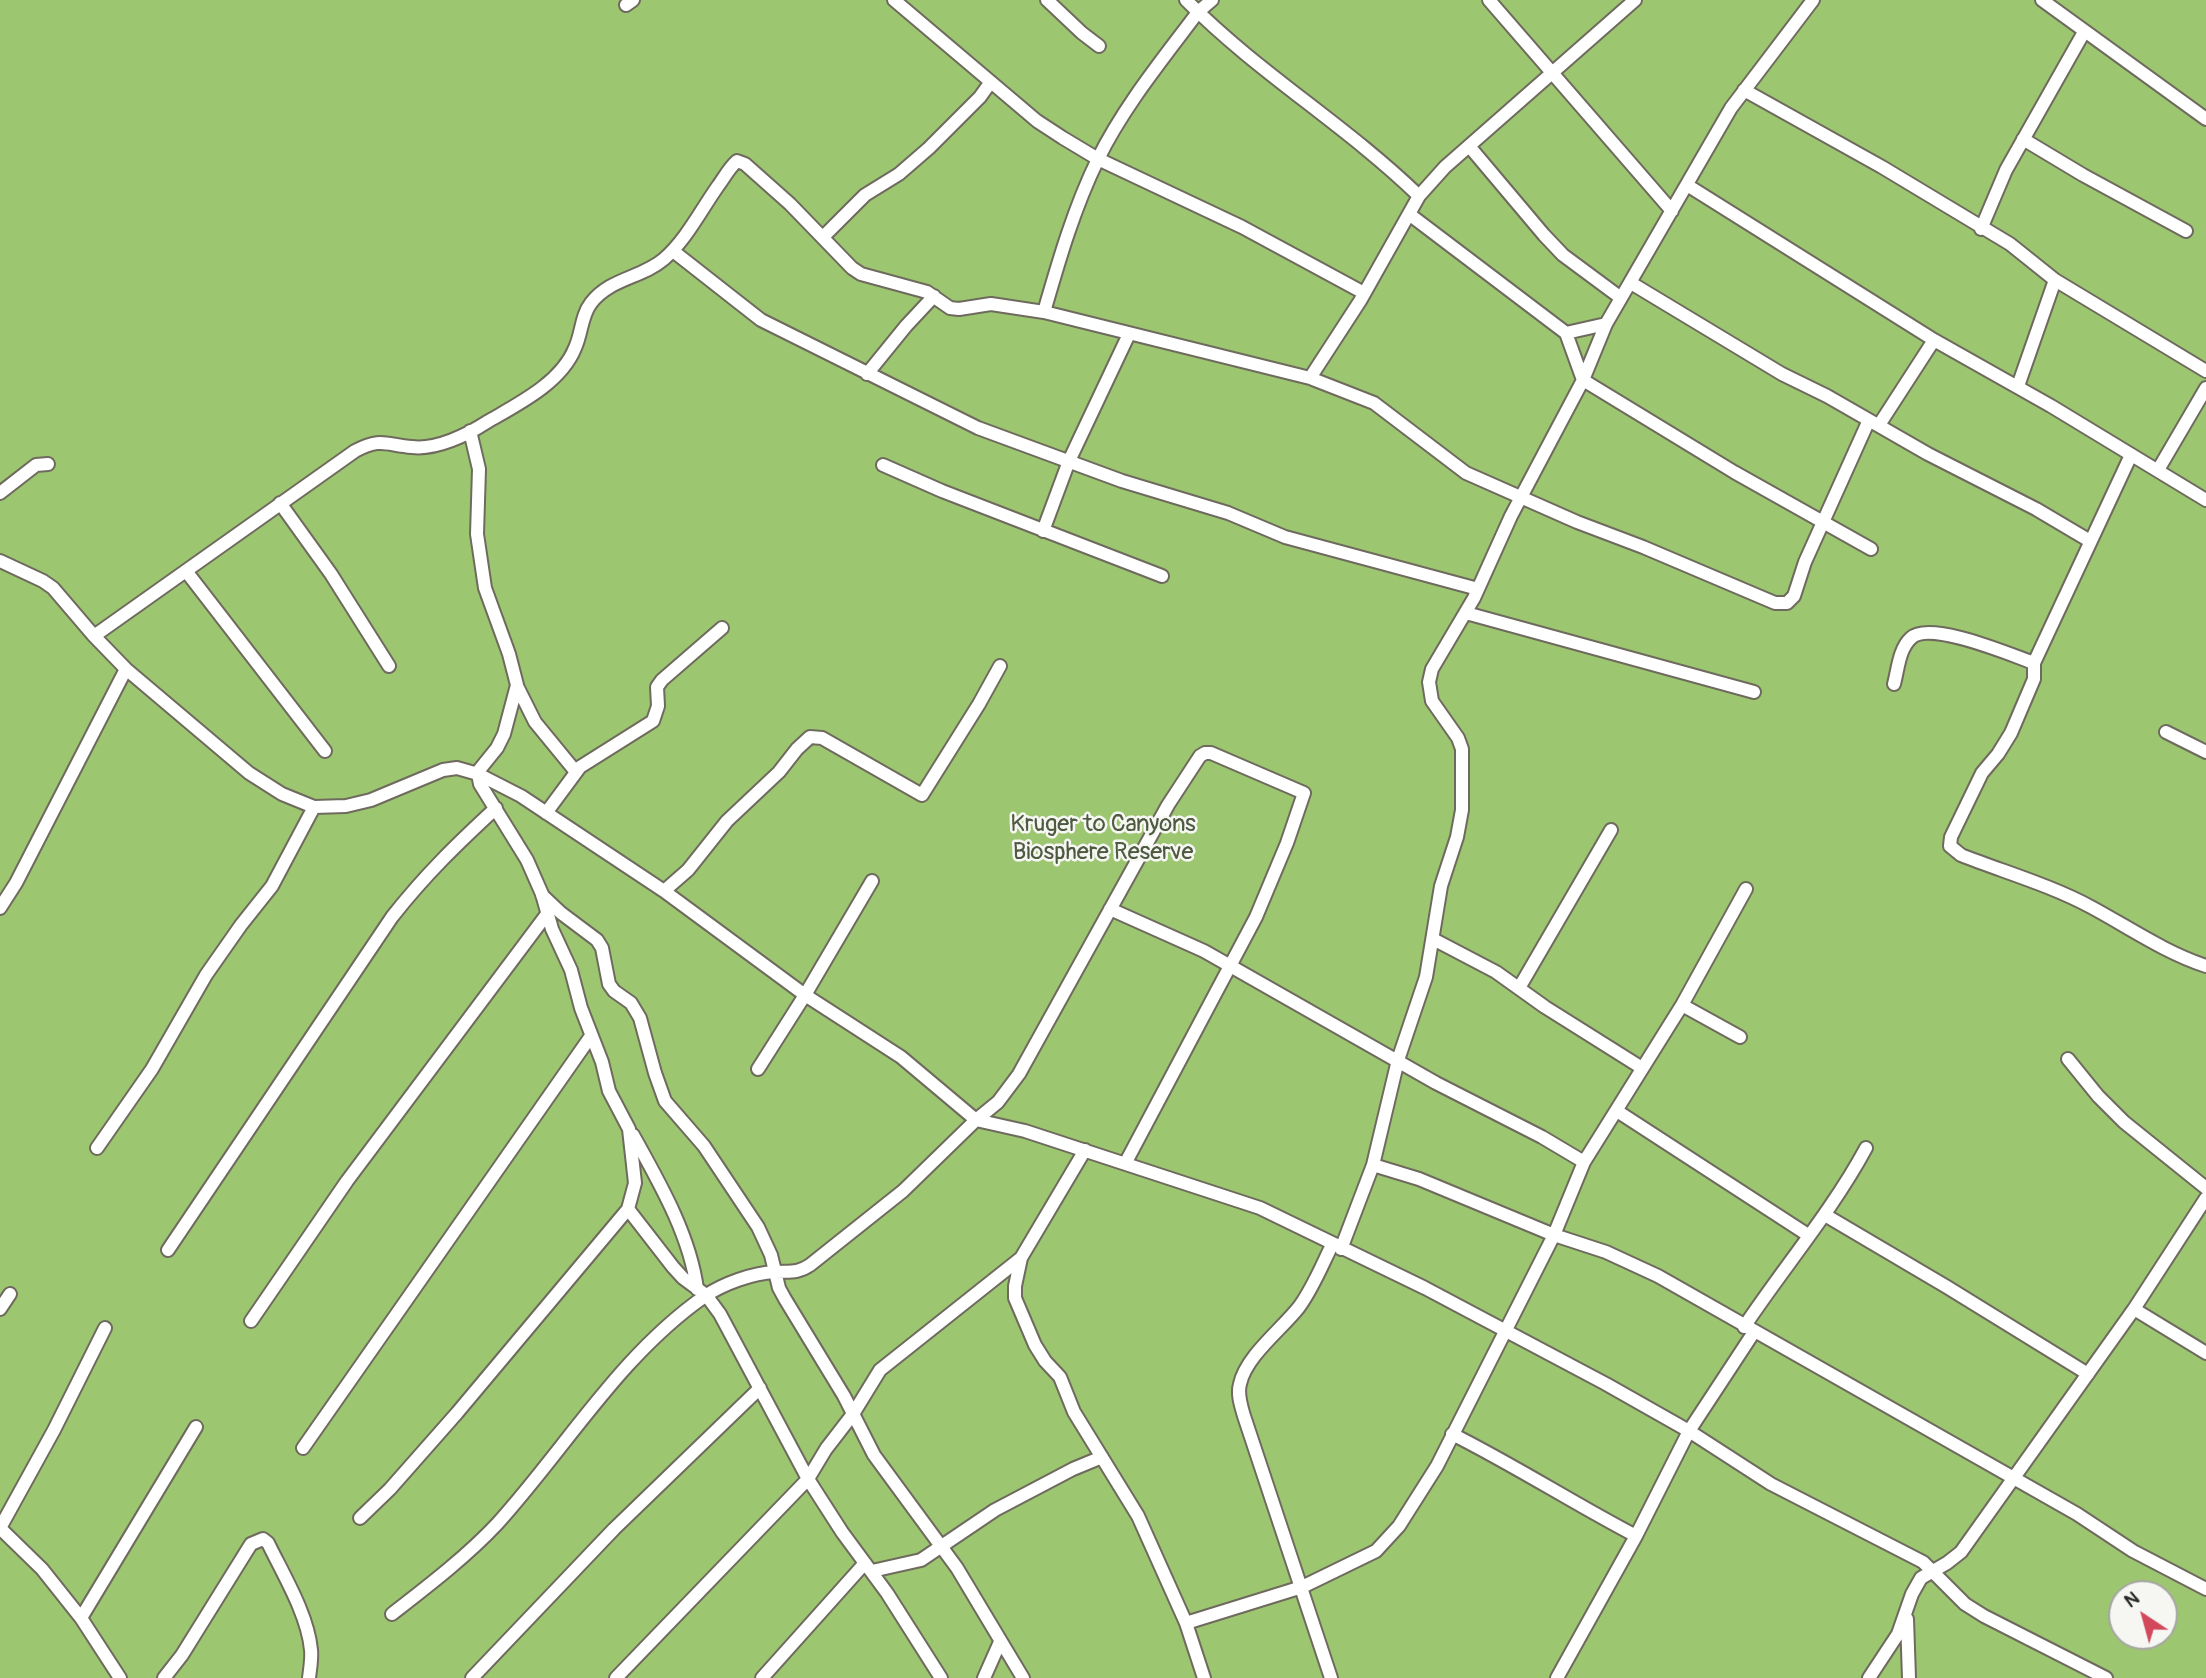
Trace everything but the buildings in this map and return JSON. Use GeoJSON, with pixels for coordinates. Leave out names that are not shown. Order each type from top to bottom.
{"type":"FeatureCollection","features":[{"type":"Feature","properties":{"kind":"street"},"geometry":{"type":"LineString","coordinates":[[894,0],[1037,121],[1098,159],[1242,226],[1364,292]]}},
{"type":"Feature","properties":{"kind":"street"},"geometry":{"type":"LineString","coordinates":[[1047,0],[1098,46]]}},
{"type":"Feature","properties":{"kind":"street"},"geometry":{"type":"LineString","coordinates":[[1186,0],[1273,77],[1385,163],[1419,196]]}},
{"type":"Feature","properties":{"kind":"street"},"geometry":{"type":"LineString","coordinates":[[1044,312],[1065,238],[1098,159],[1131,102],[1198,12],[1212,0]]}},
{"type":"Feature","properties":{"kind":"street"},"geometry":{"type":"LineString","coordinates":[[1489,0],[1672,211]]}},
{"type":"Feature","properties":{"kind":"street"},"geometry":{"type":"LineString","coordinates":[[1310,378],[1364,292],[1419,196],[1445,167],[1634,0]]}},
{"type":"Feature","properties":{"kind":"street"},"geometry":{"type":"LineString","coordinates":[[1332,1678],[1239,1394],[1240,1384],[1255,1357],[1300,1305],[1337,1247],[1373,1165],[1398,1060],[1426,977],[1441,886],[1457,837],[1462,810],[1463,758],[1458,738],[1432,701],[1429,682],[1439,654],[1478,589],[1521,497],[1583,380],[1605,324],[1744,90],[1813,0]]}},
{"type":"Feature","properties":{"kind":"street"},"geometry":{"type":"LineString","coordinates":[[2042,0],[2206,119]]}},
{"type":"Feature","properties":{"kind":"street"},"geometry":{"type":"LineString","coordinates":[[1981,229],[1992,200],[2023,139],[2084,32]]}},
{"type":"Feature","properties":{"kind":"street"},"geometry":{"type":"LineString","coordinates":[[823,237],[865,195],[899,174],[929,148],[980,97],[990,83]]}},
{"type":"Feature","properties":{"kind":"street"},"geometry":{"type":"LineString","coordinates":[[1744,90],[1882,167],[2010,244],[2055,280],[2206,371]]}},
{"type":"Feature","properties":{"kind":"street"},"geometry":{"type":"LineString","coordinates":[[2023,139],[2082,175],[2186,231]]}},
{"type":"Feature","properties":{"kind":"street"},"geometry":{"type":"LineString","coordinates":[[1469,146],[1554,245],[1577,266],[1621,298]]}},
{"type":"Feature","properties":{"kind":"street"},"geometry":{"type":"LineString","coordinates":[[94,636],[279,503],[370,443],[382,441],[427,447],[470,431],[538,390],[569,360],[576,347],[586,310],[597,296],[612,285],[647,270],[673,251],[737,161],[745,164],[861,274],[912,287],[934,296],[950,308],[990,304],[1044,312],[1310,378],[1374,403],[1466,472],[1783,605],[1794,596],[1805,562],[1874,422],[1934,340]]}},
{"type":"Feature","properties":{"kind":"street"},"geometry":{"type":"LineString","coordinates":[[1687,185],[1934,340],[2018,386],[2206,500]]}},
{"type":"Feature","properties":{"kind":"street"},"geometry":{"type":"LineString","coordinates":[[1409,214],[1566,333],[1583,380],[1734,472],[1871,549]]}},
{"type":"Feature","properties":{"kind":"street"},"geometry":{"type":"LineString","coordinates":[[673,251],[761,320],[978,428],[1156,492],[1228,513],[1285,537],[1478,589]]}},
{"type":"Feature","properties":{"kind":"street"},"geometry":{"type":"LineString","coordinates":[[2018,386],[2055,280]]}},
{"type":"Feature","properties":{"kind":"street"},"geometry":{"type":"LineString","coordinates":[[1631,283],[1782,374],[1874,422],[1928,454],[2036,509],[2090,541]]}},
{"type":"Feature","properties":{"kind":"street"},"geometry":{"type":"LineString","coordinates":[[867,374],[934,296]]}},
{"type":"Feature","properties":{"kind":"street"},"geometry":{"type":"LineString","coordinates":[[1566,333],[1605,324]]}},
{"type":"Feature","properties":{"kind":"street"},"geometry":{"type":"LineString","coordinates":[[1043,531],[1069,461],[1129,334]]}},
{"type":"Feature","properties":{"kind":"street"},"geometry":{"type":"LineString","coordinates":[[2158,470],[2206,388]]}},
{"type":"Feature","properties":{"kind":"street"},"geometry":{"type":"LineString","coordinates":[[470,431],[479,469],[477,534],[485,588],[509,654],[517,685],[536,722],[576,772]]}},
{"type":"Feature","properties":{"kind":"street"},"geometry":{"type":"LineString","coordinates":[[2131,455],[2034,663],[2034,679],[2011,733],[1982,773],[1951,837],[1950,846],[1961,855],[2052,889],[2090,907],[2162,949],[2206,966]]}},
{"type":"Feature","properties":{"kind":"street"},"geometry":{"type":"LineString","coordinates":[[0,493],[36,465],[48,464]]}},
{"type":"Feature","properties":{"kind":"street"},"geometry":{"type":"LineString","coordinates":[[883,465],[1043,531],[1162,576]]}},
{"type":"Feature","properties":{"kind":"street"},"geometry":{"type":"LineString","coordinates":[[279,503],[303,534],[389,666]]}},
{"type":"Feature","properties":{"kind":"street"},"geometry":{"type":"LineString","coordinates":[[0,561],[53,587],[126,669],[249,773],[282,794],[314,807],[346,806],[371,800],[443,770],[457,768],[478,775],[521,796],[664,891],[805,995],[901,1056],[976,1120],[1026,1131],[1260,1208],[1425,1288],[1689,1431],[1771,1484],[1909,1555],[1933,1570],[1965,1604],[1984,1616],[2106,1678]]}},
{"type":"Feature","properties":{"kind":"street"},"geometry":{"type":"LineString","coordinates":[[186,571],[325,751]]}},
{"type":"Feature","properties":{"kind":"street"},"geometry":{"type":"LineString","coordinates":[[1465,613],[1754,692]]}},
{"type":"Feature","properties":{"kind":"street"},"geometry":{"type":"LineString","coordinates":[[546,813],[576,772],[592,758],[653,721],[658,706],[657,687],[662,680],[722,628]]}},
{"type":"Feature","properties":{"kind":"street"},"geometry":{"type":"LineString","coordinates":[[1894,684],[1906,644],[1912,637],[1925,632],[1947,635],[2034,663]]}},
{"type":"Feature","properties":{"kind":"street"},"geometry":{"type":"LineString","coordinates":[[664,891],[688,870],[727,821],[779,772],[810,737],[822,738],[922,796],[1000,666]]}},
{"type":"Feature","properties":{"kind":"street"},"geometry":{"type":"LineString","coordinates":[[0,908],[16,883],[126,669]]}},
{"type":"Feature","properties":{"kind":"street"},"geometry":{"type":"LineString","coordinates":[[478,775],[504,734],[517,685]]}},
{"type":"Feature","properties":{"kind":"street"},"geometry":{"type":"LineString","coordinates":[[2166,732],[2206,752]]}},
{"type":"Feature","properties":{"kind":"street"},"geometry":{"type":"LineString","coordinates":[[392,1614],[438,1578],[496,1524],[612,1381],[702,1292],[751,1276],[801,1271],[903,1191],[998,1102],[1019,1074],[1168,805],[1205,753],[1221,756],[1304,793],[1270,887],[1126,1162]]}},
{"type":"Feature","properties":{"kind":"street"},"geometry":{"type":"LineString","coordinates":[[478,775],[484,790],[527,860],[542,894],[547,914],[571,970],[609,1091],[665,1197],[702,1292]]}},
{"type":"Feature","properties":{"kind":"street"},"geometry":{"type":"LineString","coordinates":[[97,1148],[152,1069],[206,975],[272,886],[314,807]]}},
{"type":"Feature","properties":{"kind":"street"},"geometry":{"type":"LineString","coordinates":[[168,1250],[392,918],[422,878],[496,808]]}},
{"type":"Feature","properties":{"kind":"street"},"geometry":{"type":"LineString","coordinates":[[1519,988],[1611,830]]}},
{"type":"Feature","properties":{"kind":"street"},"geometry":{"type":"LineString","coordinates":[[758,1069],[872,881]]}},
{"type":"Feature","properties":{"kind":"street"},"geometry":{"type":"LineString","coordinates":[[1186,1623],[1302,1587],[1376,1551],[1399,1527],[1437,1466],[1554,1235],[1584,1162],[1682,1005],[1746,889]]}},
{"type":"Feature","properties":{"kind":"street"},"geometry":{"type":"LineString","coordinates":[[542,894],[561,913],[597,940],[602,948],[609,984],[631,1003],[640,1018],[665,1101],[704,1146],[758,1227],[789,1306],[824,1361],[874,1455],[942,1547],[978,1601],[1023,1678]]}},
{"type":"Feature","properties":{"kind":"street"},"geometry":{"type":"LineString","coordinates":[[1110,908],[1187,942],[1436,1083],[1584,1162]]}},
{"type":"Feature","properties":{"kind":"street"},"geometry":{"type":"LineString","coordinates":[[251,1321],[347,1181],[547,914]]}},
{"type":"Feature","properties":{"kind":"street"},"geometry":{"type":"LineString","coordinates":[[1433,939],[1496,972],[1545,1007],[1642,1068]]}},
{"type":"Feature","properties":{"kind":"street"},"geometry":{"type":"LineString","coordinates":[[1682,1005],[1740,1037]]}},
{"type":"Feature","properties":{"kind":"street"},"geometry":{"type":"LineString","coordinates":[[303,1448],[591,1036]]}},
{"type":"Feature","properties":{"kind":"street"},"geometry":{"type":"LineString","coordinates":[[2068,1059],[2117,1115],[2206,1188]]}},
{"type":"Feature","properties":{"kind":"street"},"geometry":{"type":"LineString","coordinates":[[1617,1111],[1808,1235]]}},
{"type":"Feature","properties":{"kind":"street"},"geometry":{"type":"LineString","coordinates":[[360,1518],[390,1489],[628,1209],[635,1183],[629,1129]]}},
{"type":"Feature","properties":{"kind":"street"},"geometry":{"type":"LineString","coordinates":[[1557,1678],[1636,1536],[1689,1431],[1808,1235],[1825,1215],[1866,1148]]}},
{"type":"Feature","properties":{"kind":"street"},"geometry":{"type":"LineString","coordinates":[[1085,1150],[1021,1258],[1015,1286],[1019,1309],[1035,1345],[1060,1377],[1074,1412],[1138,1517],[1186,1623],[1204,1678]]}},
{"type":"Feature","properties":{"kind":"street"},"geometry":{"type":"LineString","coordinates":[[1373,1165],[1454,1193],[1554,1235],[1627,1261],[1658,1276],[2013,1478],[2133,1550],[2206,1589]]}},
{"type":"Feature","properties":{"kind":"street"},"geometry":{"type":"LineString","coordinates":[[1869,1678],[1898,1634],[1923,1575],[1947,1563],[1961,1552],[2134,1309],[2206,1199]]}},
{"type":"Feature","properties":{"kind":"street"},"geometry":{"type":"LineString","coordinates":[[628,1209],[673,1267],[702,1292],[730,1331],[808,1479],[941,1678]]}},
{"type":"Feature","properties":{"kind":"street"},"geometry":{"type":"LineString","coordinates":[[1825,1215],[2088,1374]]}},
{"type":"Feature","properties":{"kind":"street"},"geometry":{"type":"LineString","coordinates":[[616,1678],[808,1479],[826,1448],[889,1361],[1021,1258]]}},
{"type":"Feature","properties":{"kind":"street"},"geometry":{"type":"LineString","coordinates":[[0,1309],[10,1294]]}},
{"type":"Feature","properties":{"kind":"street"},"geometry":{"type":"LineString","coordinates":[[2134,1309],[2206,1353]]}},
{"type":"Feature","properties":{"kind":"street"},"geometry":{"type":"LineString","coordinates":[[105,1328],[54,1430],[0,1528],[42,1569],[81,1618],[120,1678]]}},
{"type":"Feature","properties":{"kind":"street"},"geometry":{"type":"LineString","coordinates":[[472,1678],[614,1529],[760,1388]]}},
{"type":"Feature","properties":{"kind":"street"},"geometry":{"type":"LineString","coordinates":[[81,1618],[196,1427]]}},
{"type":"Feature","properties":{"kind":"street"},"geometry":{"type":"LineString","coordinates":[[1452,1434],[1636,1536]]}},
{"type":"Feature","properties":{"kind":"street"},"geometry":{"type":"LineString","coordinates":[[762,1678],[868,1567],[920,1560],[995,1510],[1073,1469],[1102,1457]]}},
{"type":"Feature","properties":{"kind":"street"},"geometry":{"type":"LineString","coordinates":[[164,1678],[182,1655],[251,1544],[263,1539],[268,1543],[291,1590],[305,1628],[311,1650],[309,1678]]}},
{"type":"Feature","properties":{"kind":"street"},"geometry":{"type":"LineString","coordinates":[[1906,1615],[1909,1678]]}},
{"type":"Feature","properties":{"kind":"street"},"geometry":{"type":"LineString","coordinates":[[984,1678],[1000,1642]]}},
{"type":"Feature","properties":{"kind":"green space","name":"Kruger to Canyons Biosphere Reserve"},"geometry":{"type":"Polygon","coordinates":[[[0,0],[2206,0],[2206,1678],[0,1678],[0,0]]]}}]}
